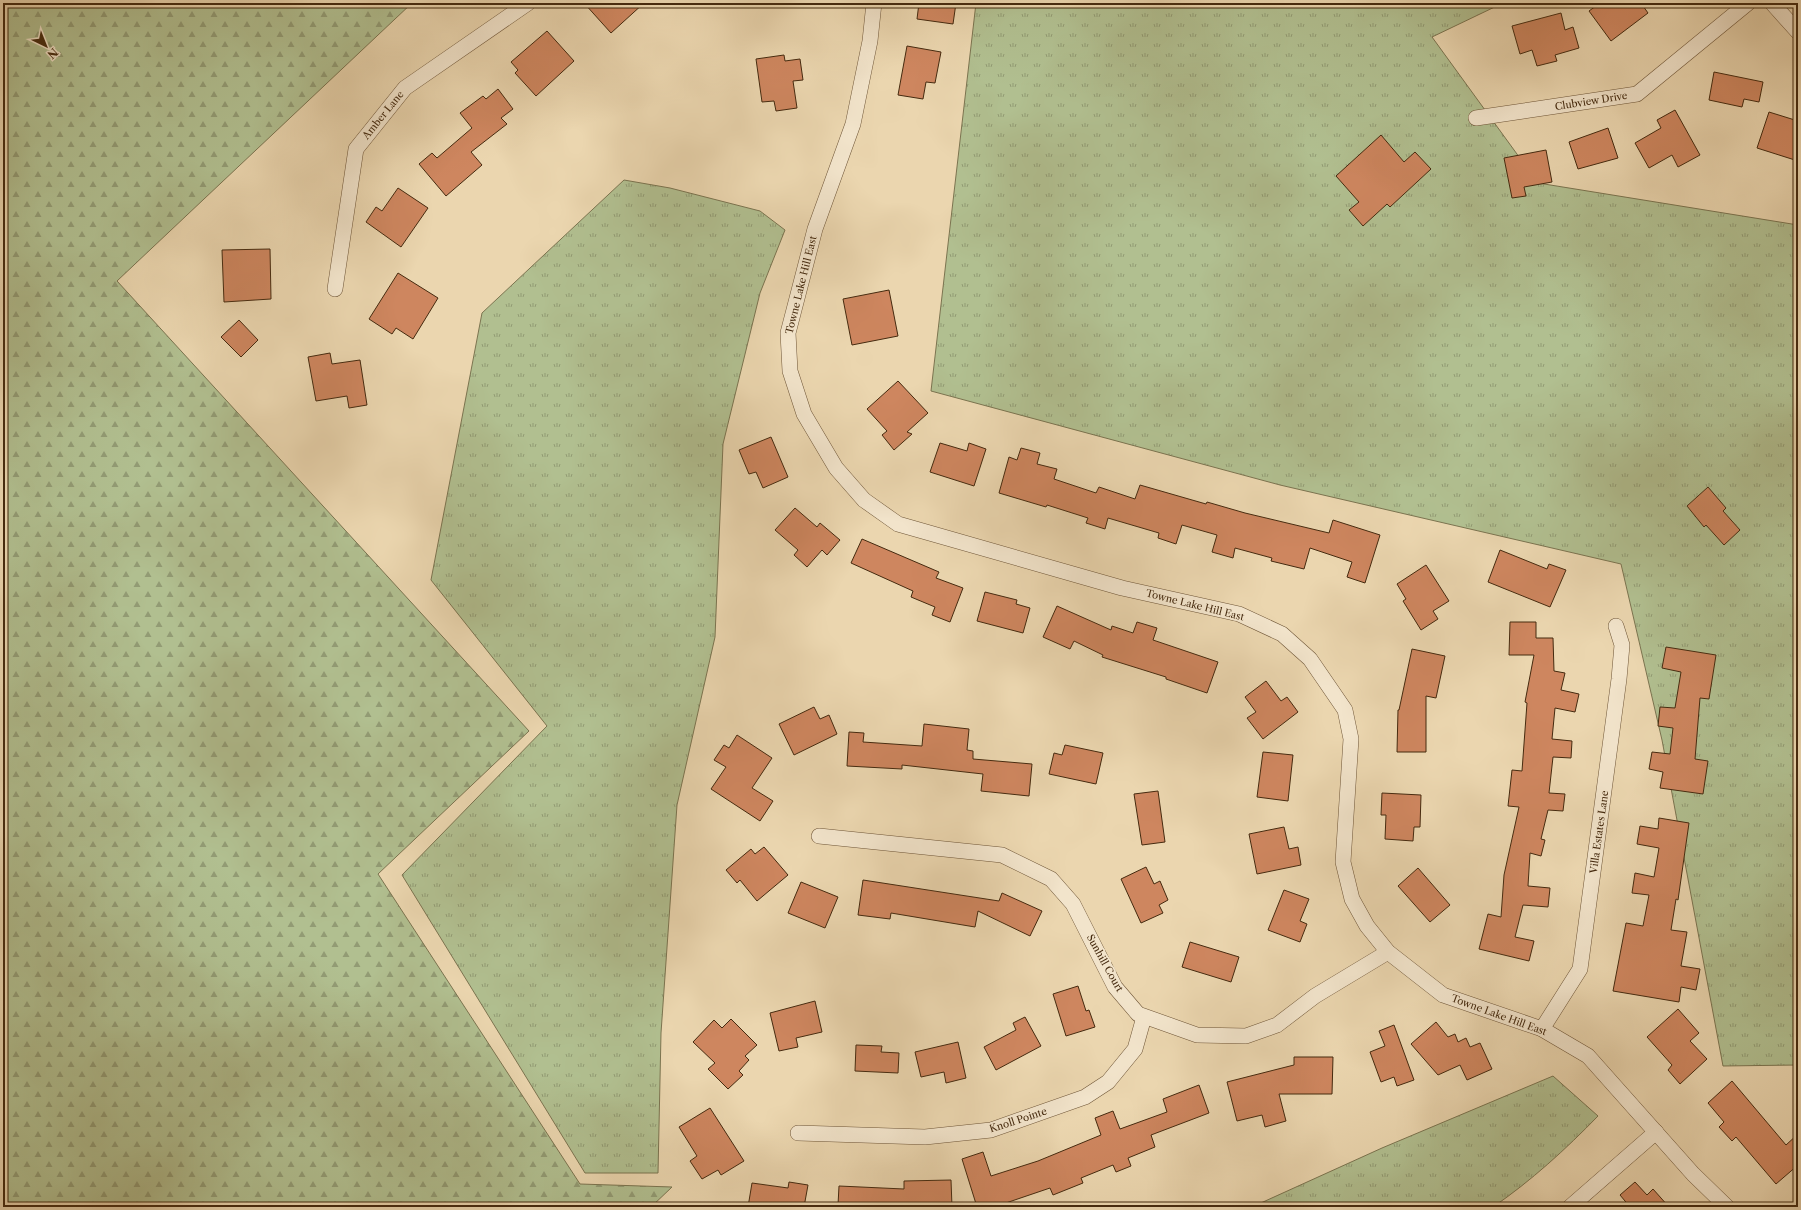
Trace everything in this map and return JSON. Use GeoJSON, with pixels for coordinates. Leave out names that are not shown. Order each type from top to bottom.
{"type":"FeatureCollection","features":[{"type":"Feature","properties":{"kind":"street","name":"Amber Lane"},"geometry":{"type":"LineString","coordinates":[[335,289],[356,149],[405,88],[528,3]]}},
{"type":"Feature","properties":{"kind":"street","name":"Towne Lake Hill East"},"geometry":{"type":"LineString","coordinates":[[874,3],[870,41],[853,124],[815,229],[788,333],[790,371],[804,414],[836,468],[864,500],[898,524],[1122,588],[1239,614],[1282,634],[1310,659],[1345,710],[1352,739],[1343,862],[1352,899],[1367,926],[1388,952],[1443,995],[1542,1029],[1588,1056],[1693,1174],[1727,1207]]}},
{"type":"Feature","properties":{"kind":"street","name":"Clubview Drive"},"geometry":{"type":"LineString","coordinates":[[1476,118],[1637,94],[1748,3]]}},
{"type":"Feature","properties":{"kind":"street"},"geometry":{"type":"LineString","coordinates":[[1772,3],[1798,32]]}},
{"type":"Feature","properties":{"kind":"street","name":"Villa Estates Lane"},"geometry":{"type":"LineString","coordinates":[[1542,1029],[1580,969],[1619,679],[1622,645],[1616,626]]}},
{"type":"Feature","properties":{"kind":"street","name":"Sunhill Court"},"geometry":{"type":"LineString","coordinates":[[819,836],[1002,855],[1051,879],[1074,904],[1115,987],[1138,1014],[1197,1035],[1246,1036],[1277,1025],[1316,996],[1388,952]]}},
{"type":"Feature","properties":{"kind":"street","name":"Knoll Pointe"},"geometry":{"type":"LineString","coordinates":[[798,1133],[925,1137],[991,1130],[1085,1097],[1108,1082],[1135,1049],[1144,1017]]}},
{"type":"Feature","properties":{"kind":"street"},"geometry":{"type":"LineString","coordinates":[[1570,1207],[1656,1132]]}},
{"type":"Feature","properties":{"kind":"green space"},"geometry":{"type":"Polygon","coordinates":[[[3,3],[412,3],[117,281],[529,731],[378,874],[580,1184],[672,1187],[651,1207],[3,1207],[3,3]]]}},
{"type":"Feature","properties":{"kind":"green space"},"geometry":{"type":"Polygon","coordinates":[[[976,3],[1503,3],[1432,37],[1538,183],[1798,225],[1798,1065],[1723,1066],[1662,740],[1621,564],[1280,485],[931,391],[976,3]]]}},
{"type":"Feature","properties":{"kind":"green space"},"geometry":{"type":"Polygon","coordinates":[[[624,180],[670,188],[760,211],[785,230],[760,293],[723,444],[715,637],[677,805],[661,1033],[658,1173],[585,1173],[402,875],[547,726],[431,580],[482,313],[624,180]]]}},
{"type":"Feature","properties":{"kind":"green space"},"geometry":{"type":"Polygon","coordinates":[[[1553,1076],[1598,1116],[1548,1164],[1493,1207],[1252,1207],[1382,1148],[1553,1076]]]}},
{"type":"Feature","properties":{"kind":"building"},"geometry":{"type":"Polygon","coordinates":[[[584,3],[644,3],[611,33],[584,3]]]}},
{"type":"Feature","properties":{"kind":"building"},"geometry":{"type":"Polygon","coordinates":[[[919,3],[956,3],[953,24],[917,19],[919,3]]]}},
{"type":"Feature","properties":{"kind":"building"},"geometry":{"type":"Polygon","coordinates":[[[1600,3],[1641,3],[1648,13],[1611,41],[1589,11],[1600,3]]]}},
{"type":"Feature","properties":{"kind":"building"},"geometry":{"type":"Polygon","coordinates":[[[1561,13],[1565,30],[1573,27],[1579,48],[1555,55],[1557,61],[1537,66],[1532,50],[1520,54],[1512,26],[1561,13]]]}},
{"type":"Feature","properties":{"kind":"building"},"geometry":{"type":"Polygon","coordinates":[[[547,31],[574,61],[536,96],[515,73],[518,70],[511,62],[547,31]]]}},
{"type":"Feature","properties":{"kind":"building"},"geometry":{"type":"Polygon","coordinates":[[[907,46],[941,52],[935,83],[926,82],[923,99],[898,95],[907,46]]]}},
{"type":"Feature","properties":{"kind":"building"},"geometry":{"type":"Polygon","coordinates":[[[784,55],[785,61],[800,59],[803,80],[793,81],[797,108],[776,111],[774,101],[762,102],[756,59],[784,55]]]}},
{"type":"Feature","properties":{"kind":"building"},"geometry":{"type":"Polygon","coordinates":[[[1714,72],[1763,82],[1759,102],[1744,99],[1742,107],[1709,100],[1714,72]]]}},
{"type":"Feature","properties":{"kind":"building"},"geometry":{"type":"Polygon","coordinates":[[[498,89],[513,109],[501,118],[507,124],[471,152],[482,165],[446,196],[419,164],[432,153],[437,158],[472,128],[460,113],[483,96],[486,99],[498,89]]]}},
{"type":"Feature","properties":{"kind":"building"},"geometry":{"type":"Polygon","coordinates":[[[1675,110],[1700,155],[1678,167],[1672,155],[1649,168],[1635,143],[1661,128],[1657,120],[1675,110]]]}},
{"type":"Feature","properties":{"kind":"building"},"geometry":{"type":"Polygon","coordinates":[[[1769,112],[1798,121],[1798,161],[1757,148],[1769,112]]]}},
{"type":"Feature","properties":{"kind":"building"},"geometry":{"type":"Polygon","coordinates":[[[1608,128],[1618,158],[1578,169],[1569,142],[1608,128]]]}},
{"type":"Feature","properties":{"kind":"building"},"geometry":{"type":"Polygon","coordinates":[[[1381,135],[1404,162],[1415,152],[1431,169],[1390,207],[1387,204],[1363,226],[1349,210],[1359,202],[1336,176],[1381,135]]]}},
{"type":"Feature","properties":{"kind":"building"},"geometry":{"type":"Polygon","coordinates":[[[1546,150],[1552,182],[1524,187],[1526,196],[1512,198],[1504,158],[1546,150]]]}},
{"type":"Feature","properties":{"kind":"building"},"geometry":{"type":"Polygon","coordinates":[[[398,188],[428,208],[401,247],[366,222],[376,207],[382,211],[398,188]]]}},
{"type":"Feature","properties":{"kind":"building"},"geometry":{"type":"Polygon","coordinates":[[[270,249],[271,299],[224,302],[222,250],[270,249]]]}},
{"type":"Feature","properties":{"kind":"building"},"geometry":{"type":"Polygon","coordinates":[[[398,273],[438,298],[413,339],[396,328],[392,334],[369,319],[398,273]]]}},
{"type":"Feature","properties":{"kind":"building"},"geometry":{"type":"Polygon","coordinates":[[[889,290],[898,336],[852,345],[843,299],[889,290]]]}},
{"type":"Feature","properties":{"kind":"building"},"geometry":{"type":"Polygon","coordinates":[[[239,320],[258,340],[241,357],[221,337],[239,320]]]}},
{"type":"Feature","properties":{"kind":"building"},"geometry":{"type":"Polygon","coordinates":[[[330,353],[332,364],[360,360],[367,405],[349,408],[347,396],[316,401],[308,357],[330,353]]]}},
{"type":"Feature","properties":{"kind":"building"},"geometry":{"type":"Polygon","coordinates":[[[898,381],[928,413],[907,432],[912,434],[894,450],[882,435],[887,431],[867,409],[898,381]]]}},
{"type":"Feature","properties":{"kind":"building"},"geometry":{"type":"Polygon","coordinates":[[[771,437],[788,477],[763,488],[756,472],[749,474],[739,450],[771,437]]]}},
{"type":"Feature","properties":{"kind":"building"},"geometry":{"type":"Polygon","coordinates":[[[940,443],[967,451],[969,443],[986,449],[974,486],[930,472],[940,443]]]}},
{"type":"Feature","properties":{"kind":"building"},"geometry":{"type":"Polygon","coordinates":[[[1021,448],[1040,453],[1037,464],[1057,469],[1054,479],[1096,493],[1099,487],[1135,499],[1140,485],[1206,504],[1207,502],[1245,513],[1329,533],[1333,520],[1380,535],[1365,583],[1347,577],[1352,562],[1310,548],[1304,569],[1271,561],[1272,558],[1235,548],[1233,558],[1212,552],[1217,535],[1182,525],[1176,544],[1158,538],[1159,533],[1108,518],[1105,529],[1086,523],[1088,518],[1047,505],[1046,507],[999,493],[1009,457],[1017,460],[1021,448]]]}},
{"type":"Feature","properties":{"kind":"building"},"geometry":{"type":"Polygon","coordinates":[[[1708,487],[1726,508],[1723,511],[1740,530],[1724,545],[1706,525],[1704,527],[1687,506],[1708,487]]]}},
{"type":"Feature","properties":{"kind":"building"},"geometry":{"type":"Polygon","coordinates":[[[795,508],[817,527],[820,523],[840,540],[827,555],[822,550],[807,567],[794,555],[798,550],[775,530],[795,508]]]}},
{"type":"Feature","properties":{"kind":"building"},"geometry":{"type":"Polygon","coordinates":[[[862,539],[939,572],[936,578],[963,588],[950,622],[932,615],[935,607],[911,597],[913,591],[851,563],[862,539]]]}},
{"type":"Feature","properties":{"kind":"building"},"geometry":{"type":"Polygon","coordinates":[[[1500,550],[1547,569],[1549,564],[1566,570],[1550,607],[1488,582],[1500,550]]]}},
{"type":"Feature","properties":{"kind":"building"},"geometry":{"type":"Polygon","coordinates":[[[1426,565],[1449,601],[1433,611],[1438,619],[1421,630],[1403,601],[1406,599],[1397,584],[1426,565]]]}},
{"type":"Feature","properties":{"kind":"building"},"geometry":{"type":"Polygon","coordinates":[[[985,592],[1017,600],[1016,604],[1030,608],[1023,633],[977,621],[985,592]]]}},
{"type":"Feature","properties":{"kind":"building"},"geometry":{"type":"Polygon","coordinates":[[[1057,606],[1111,630],[1112,626],[1133,633],[1137,622],[1157,628],[1153,640],[1218,662],[1207,693],[1166,679],[1166,677],[1102,657],[1103,655],[1074,641],[1070,649],[1043,637],[1057,606]]]}},
{"type":"Feature","properties":{"kind":"building"},"geometry":{"type":"Polygon","coordinates":[[[1510,622],[1536,622],[1536,638],[1553,638],[1554,671],[1565,673],[1561,690],[1579,694],[1575,712],[1555,708],[1552,739],[1572,741],[1571,758],[1553,757],[1549,793],[1565,794],[1563,811],[1548,810],[1541,839],[1545,840],[1541,856],[1530,853],[1528,886],[1550,888],[1548,907],[1523,905],[1515,937],[1534,941],[1529,961],[1479,949],[1488,914],[1501,917],[1504,875],[1519,807],[1508,806],[1512,770],[1522,771],[1527,703],[1525,702],[1534,655],[1509,655],[1510,622]]]}},
{"type":"Feature","properties":{"kind":"building"},"geometry":{"type":"Polygon","coordinates":[[[1666,647],[1716,655],[1709,699],[1700,698],[1695,759],[1708,761],[1703,794],[1660,788],[1663,772],[1649,769],[1652,752],[1670,754],[1673,728],[1658,726],[1660,707],[1675,708],[1681,672],[1662,668],[1666,647]]]}},
{"type":"Feature","properties":{"kind":"building"},"geometry":{"type":"Polygon","coordinates":[[[1412,649],[1445,656],[1436,698],[1426,696],[1426,752],[1397,752],[1398,710],[1412,649]]]}},
{"type":"Feature","properties":{"kind":"building"},"geometry":{"type":"Polygon","coordinates":[[[1266,681],[1281,701],[1287,697],[1298,712],[1263,739],[1247,718],[1256,712],[1245,697],[1266,681]]]}},
{"type":"Feature","properties":{"kind":"building"},"geometry":{"type":"Polygon","coordinates":[[[814,707],[820,719],[829,715],[837,734],[794,755],[779,724],[814,707]]]}},
{"type":"Feature","properties":{"kind":"building"},"geometry":{"type":"Polygon","coordinates":[[[924,724],[969,729],[967,750],[973,751],[973,759],[1032,764],[1029,796],[981,791],[983,774],[902,765],[902,769],[847,766],[849,732],[864,733],[863,742],[922,746],[924,724]]]}},
{"type":"Feature","properties":{"kind":"building"},"geometry":{"type":"Polygon","coordinates":[[[737,735],[772,758],[752,788],[773,801],[760,821],[711,789],[726,767],[714,760],[724,745],[729,748],[737,735]]]}},
{"type":"Feature","properties":{"kind":"building"},"geometry":{"type":"Polygon","coordinates":[[[1065,745],[1103,753],[1096,784],[1049,774],[1054,753],[1062,755],[1065,745]]]}},
{"type":"Feature","properties":{"kind":"building"},"geometry":{"type":"Polygon","coordinates":[[[1263,752],[1293,755],[1288,801],[1257,797],[1263,752]]]}},
{"type":"Feature","properties":{"kind":"building"},"geometry":{"type":"Polygon","coordinates":[[[1158,791],[1165,842],[1142,845],[1134,794],[1158,791]]]}},
{"type":"Feature","properties":{"kind":"building"},"geometry":{"type":"Polygon","coordinates":[[[1382,793],[1421,795],[1420,827],[1414,827],[1413,841],[1385,839],[1386,815],[1381,815],[1382,793]]]}},
{"type":"Feature","properties":{"kind":"building"},"geometry":{"type":"Polygon","coordinates":[[[1659,818],[1689,823],[1678,900],[1676,899],[1671,930],[1687,932],[1681,966],[1700,969],[1696,990],[1681,987],[1679,1002],[1613,991],[1626,923],[1643,926],[1649,895],[1632,893],[1635,873],[1654,877],[1659,848],[1637,844],[1640,826],[1658,829],[1659,818]]]}},
{"type":"Feature","properties":{"kind":"building"},"geometry":{"type":"Polygon","coordinates":[[[1284,827],[1289,849],[1298,847],[1301,865],[1257,874],[1249,834],[1284,827]]]}},
{"type":"Feature","properties":{"kind":"building"},"geometry":{"type":"Polygon","coordinates":[[[764,847],[788,875],[757,901],[740,880],[737,883],[726,870],[751,849],[755,854],[764,847]]]}},
{"type":"Feature","properties":{"kind":"building"},"geometry":{"type":"Polygon","coordinates":[[[1146,867],[1154,884],[1160,881],[1168,900],[1159,905],[1163,913],[1141,923],[1121,879],[1146,867]]]}},
{"type":"Feature","properties":{"kind":"building"},"geometry":{"type":"Polygon","coordinates":[[[1418,868],[1450,905],[1430,922],[1398,886],[1418,868]]]}},
{"type":"Feature","properties":{"kind":"building"},"geometry":{"type":"Polygon","coordinates":[[[863,880],[999,901],[1002,893],[1042,911],[1030,936],[978,911],[975,927],[891,913],[890,919],[858,915],[863,880]]]}},
{"type":"Feature","properties":{"kind":"building"},"geometry":{"type":"Polygon","coordinates":[[[801,882],[838,897],[825,928],[788,913],[801,882]]]}},
{"type":"Feature","properties":{"kind":"building"},"geometry":{"type":"Polygon","coordinates":[[[1284,890],[1309,899],[1300,921],[1307,924],[1300,942],[1268,930],[1284,890]]]}},
{"type":"Feature","properties":{"kind":"building"},"geometry":{"type":"Polygon","coordinates":[[[1190,942],[1239,957],[1231,982],[1182,967],[1190,942]]]}},
{"type":"Feature","properties":{"kind":"building"},"geometry":{"type":"Polygon","coordinates":[[[1078,986],[1086,1011],[1089,1010],[1095,1027],[1066,1036],[1053,994],[1078,986]]]}},
{"type":"Feature","properties":{"kind":"building"},"geometry":{"type":"Polygon","coordinates":[[[815,1001],[822,1032],[796,1038],[798,1047],[779,1051],[770,1013],[815,1001]]]}},
{"type":"Feature","properties":{"kind":"building"},"geometry":{"type":"Polygon","coordinates":[[[1678,1009],[1699,1033],[1690,1041],[1707,1059],[1680,1084],[1668,1070],[1672,1065],[1647,1037],[1678,1009]]]}},
{"type":"Feature","properties":{"kind":"building"},"geometry":{"type":"Polygon","coordinates":[[[1025,1017],[1041,1046],[996,1070],[984,1047],[1016,1030],[1013,1023],[1025,1017]]]}},
{"type":"Feature","properties":{"kind":"building"},"geometry":{"type":"Polygon","coordinates":[[[731,1019],[757,1045],[745,1056],[749,1060],[739,1071],[743,1075],[728,1089],[708,1069],[715,1063],[693,1042],[714,1020],[722,1028],[731,1019]]]}},
{"type":"Feature","properties":{"kind":"building"},"geometry":{"type":"Polygon","coordinates":[[[1436,1022],[1448,1037],[1455,1034],[1458,1042],[1466,1038],[1470,1047],[1480,1043],[1492,1069],[1467,1080],[1460,1065],[1438,1075],[1411,1044],[1436,1022]]]}},
{"type":"Feature","properties":{"kind":"building"},"geometry":{"type":"Polygon","coordinates":[[[1394,1025],[1414,1080],[1397,1086],[1394,1077],[1381,1082],[1370,1052],[1385,1046],[1379,1031],[1394,1025]]]}},
{"type":"Feature","properties":{"kind":"building"},"geometry":{"type":"Polygon","coordinates":[[[958,1042],[966,1078],[946,1083],[944,1072],[921,1077],[915,1052],[958,1042]]]}},
{"type":"Feature","properties":{"kind":"building"},"geometry":{"type":"Polygon","coordinates":[[[856,1045],[882,1046],[881,1052],[899,1053],[898,1073],[855,1071],[856,1045]]]}},
{"type":"Feature","properties":{"kind":"building"},"geometry":{"type":"Polygon","coordinates":[[[1294,1057],[1333,1057],[1332,1094],[1279,1094],[1286,1121],[1265,1127],[1262,1115],[1237,1121],[1227,1082],[1294,1065],[1294,1057]]]}},
{"type":"Feature","properties":{"kind":"building"},"geometry":{"type":"Polygon","coordinates":[[[1732,1081],[1786,1145],[1798,1134],[1798,1165],[1776,1184],[1736,1137],[1732,1141],[1719,1127],[1724,1122],[1708,1103],[1732,1081]]]}},
{"type":"Feature","properties":{"kind":"building"},"geometry":{"type":"Polygon","coordinates":[[[1199,1085],[1209,1113],[1151,1135],[1155,1147],[1128,1158],[1131,1166],[1116,1172],[1113,1165],[1081,1178],[1083,1183],[1053,1195],[1050,1188],[997,1206],[996,1203],[977,1207],[962,1159],[983,1152],[991,1176],[1038,1161],[1101,1135],[1095,1118],[1113,1111],[1120,1129],[1167,1112],[1163,1099],[1199,1085]]]}},
{"type":"Feature","properties":{"kind":"building"},"geometry":{"type":"Polygon","coordinates":[[[710,1108],[744,1161],[721,1175],[718,1170],[702,1179],[690,1161],[697,1156],[679,1127],[710,1108]]]}},
{"type":"Feature","properties":{"kind":"building"},"geometry":{"type":"Polygon","coordinates":[[[951,1180],[952,1207],[847,1207],[848,1206],[838,1205],[839,1186],[904,1189],[904,1181],[951,1180]]]}},
{"type":"Feature","properties":{"kind":"building"},"geometry":{"type":"Polygon","coordinates":[[[789,1182],[808,1185],[804,1207],[748,1207],[752,1183],[788,1188],[789,1182]]]}},
{"type":"Feature","properties":{"kind":"building"},"geometry":{"type":"Polygon","coordinates":[[[1635,1182],[1647,1195],[1653,1189],[1669,1207],[1630,1207],[1620,1195],[1635,1182]]]}}]}
